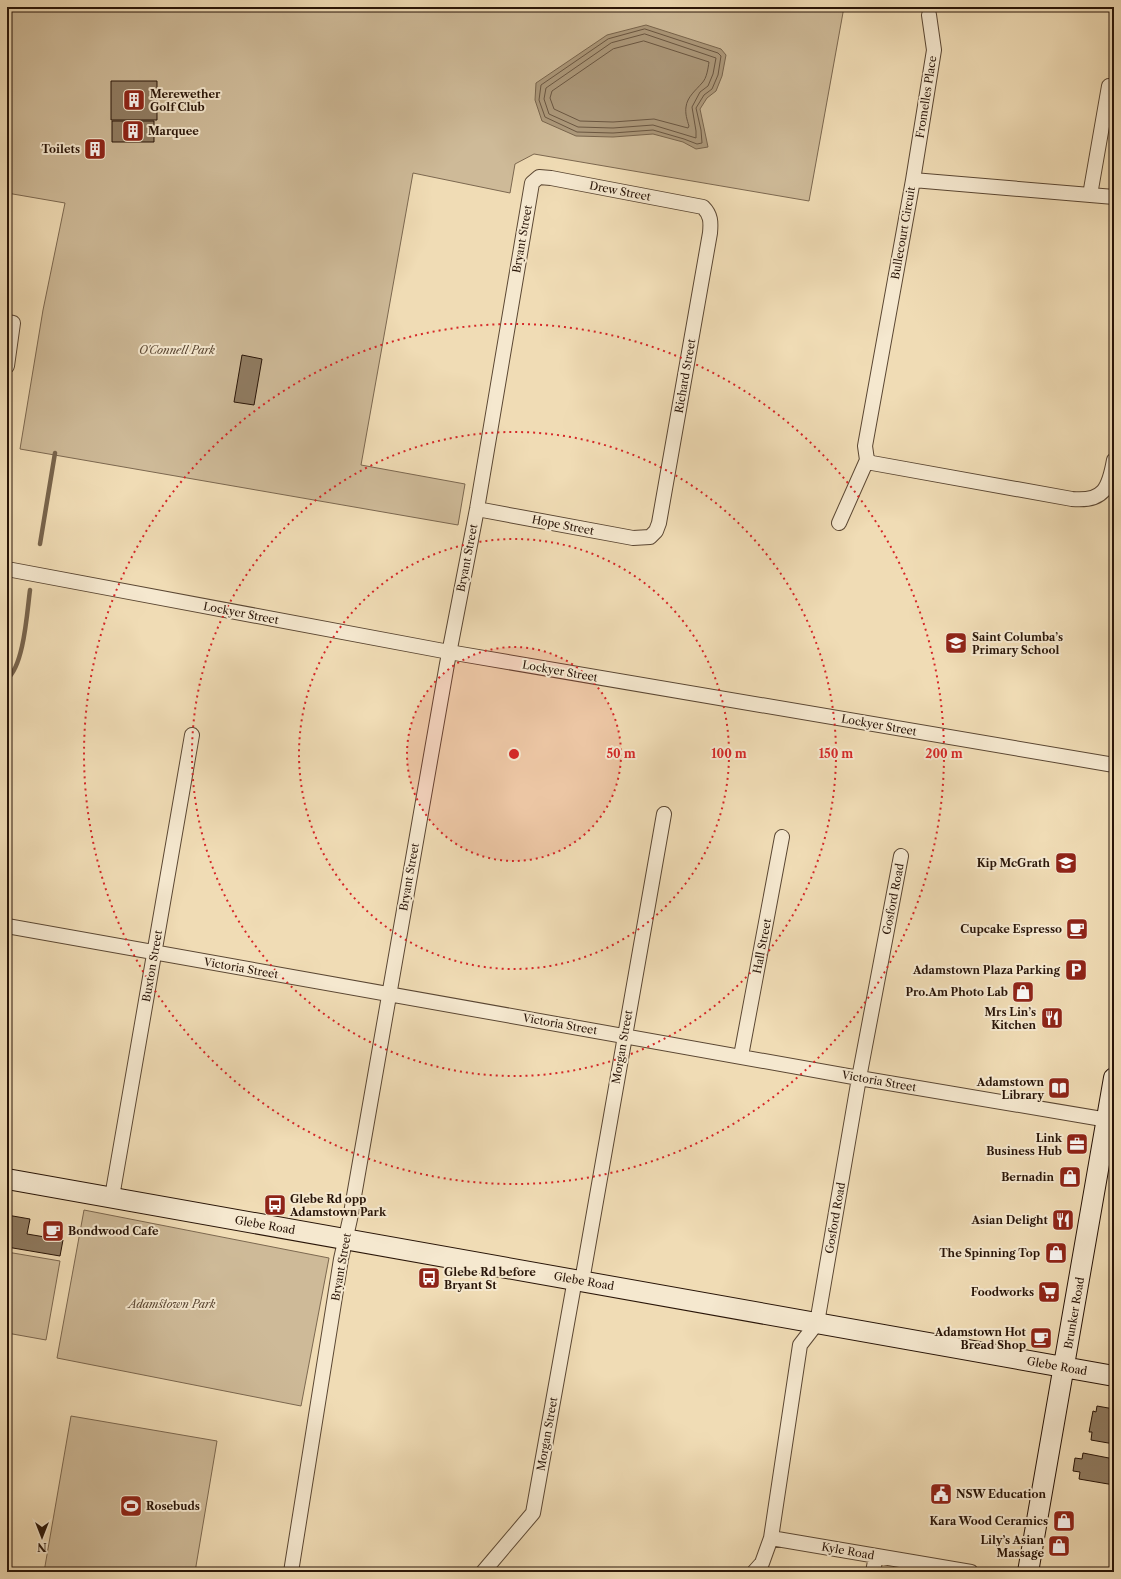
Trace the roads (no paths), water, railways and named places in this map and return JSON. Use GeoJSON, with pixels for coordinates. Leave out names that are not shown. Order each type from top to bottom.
{"type":"FeatureCollection","features":[{"type":"Feature","properties":{"kind":"main road","name":"Brunker Road"},"geometry":{"type":"LineString","coordinates":[[1028,1572],[1110,1120],[1114,1078]]}},
{"type":"Feature","properties":{"kind":"main road","name":"Glebe Road"},"geometry":{"type":"LineString","coordinates":[[7,1179],[1114,1376]]}},
{"type":"Feature","properties":{"kind":"street","name":"Fromelles Place"},"geometry":{"type":"LineString","coordinates":[[913,180],[934,50],[929,14]]}},
{"type":"Feature","properties":{"kind":"street"},"geometry":{"type":"LineString","coordinates":[[1090,195],[1109,86]]}},
{"type":"Feature","properties":{"kind":"street","name":"Drew Street"},"geometry":{"type":"LineString","coordinates":[[532,183],[539,177],[551,178],[696,205],[708,212]]}},
{"type":"Feature","properties":{"kind":"street","name":"Bullecourt Circuit"},"geometry":{"type":"LineString","coordinates":[[839,523],[867,460],[865,446],[913,180],[1114,197]]}},
{"type":"Feature","properties":{"kind":"street","name":"Bryant Street"},"geometry":{"type":"LineString","coordinates":[[290,1572],[345,1239],[350,1219],[449,652],[476,508],[532,183]]}},
{"type":"Feature","properties":{"kind":"street","name":"Richard Street"},"geometry":{"type":"LineString","coordinates":[[650,537],[656,531],[658,523],[710,233],[711,222],[708,212]]}},
{"type":"Feature","properties":{"kind":"street"},"geometry":{"type":"LineString","coordinates":[[7,366],[10,323]]}},
{"type":"Feature","properties":{"kind":"street"},"geometry":{"type":"LineString","coordinates":[[867,460],[872,463],[1084,500],[1095,497],[1104,492],[1111,478],[1114,460]]}},
{"type":"Feature","properties":{"kind":"street","name":"Hope Street"},"geometry":{"type":"LineString","coordinates":[[476,508],[633,538],[650,537]]}},
{"type":"Feature","properties":{"kind":"street","name":"Lockyer Street"},"geometry":{"type":"LineString","coordinates":[[7,569],[449,652],[1114,765]]}},
{"type":"Feature","properties":{"kind":"street","name":"Buxton Street"},"geometry":{"type":"LineString","coordinates":[[112,1197],[192,735]]}},
{"type":"Feature","properties":{"kind":"street","name":"Morgan Street"},"geometry":{"type":"LineString","coordinates":[[483,1572],[533,1513],[624,1036],[664,814]]}},
{"type":"Feature","properties":{"kind":"street","name":"Hall Street"},"geometry":{"type":"LineString","coordinates":[[741,1056],[782,837]]}},
{"type":"Feature","properties":{"kind":"street","name":"Gosford Road"},"geometry":{"type":"LineString","coordinates":[[754,1572],[762,1563],[771,1538],[800,1345],[817,1323],[859,1078],[901,856]]}},
{"type":"Feature","properties":{"kind":"street","name":"Victoria Street"},"geometry":{"type":"LineString","coordinates":[[7,926],[859,1078],[1110,1120]]}},
{"type":"Feature","properties":{"kind":"street","name":"Kyle Road"},"geometry":{"type":"LineString","coordinates":[[771,1538],[972,1572]]}},
{"type":"Feature","properties":{"kind":"street"},"geometry":{"type":"LineString","coordinates":[[873,1572],[876,1556]]}},
{"type":"Feature","properties":{"kind":"water"},"geometry":{"type":"Polygon","coordinates":[[[646,25],[721,49],[726,55],[722,76],[716,91],[707,98],[700,109],[708,147],[696,149],[683,142],[653,134],[613,137],[576,136],[542,121],[535,100],[536,83],[607,35],[646,25]]]}},
{"type":"Feature","properties":{"kind":"waterway"},"geometry":{"type":"LineString","coordinates":[[40,544],[55,453]]}},
{"type":"Feature","properties":{"kind":"waterway"},"geometry":{"type":"LineString","coordinates":[[7,679],[13,672],[21,651],[30,590]]}},
{"type":"Feature","properties":{"kind":"place","name":"Merewether Golf Club"},"geometry":{"type":"Point","coordinates":[134,100]}},
{"type":"Feature","properties":{"kind":"place","name":"Marquee"},"geometry":{"type":"Point","coordinates":[133,131]}},
{"type":"Feature","properties":{"kind":"place","name":"Toilets"},"geometry":{"type":"Point","coordinates":[95,149]}},
{"type":"Feature","properties":{"kind":"place","name":"Saint Columba’s Primary School"},"geometry":{"type":"Point","coordinates":[956,643]}},
{"type":"Feature","properties":{"kind":"place","name":"Kip McGrath"},"geometry":{"type":"Point","coordinates":[1066,863]}},
{"type":"Feature","properties":{"kind":"place","name":"Cupcake Espresso"},"geometry":{"type":"Point","coordinates":[1077,929]}},
{"type":"Feature","properties":{"kind":"place","name":"Adamstown Plaza Parking"},"geometry":{"type":"Point","coordinates":[1076,970]}},
{"type":"Feature","properties":{"kind":"place","name":"Pro.Am Photo Lab"},"geometry":{"type":"Point","coordinates":[1023,992]}},
{"type":"Feature","properties":{"kind":"place","name":"Mrs Lin’s Kitchen"},"geometry":{"type":"Point","coordinates":[1052,1018]}},
{"type":"Feature","properties":{"kind":"place","name":"Adamstown Library"},"geometry":{"type":"Point","coordinates":[1059,1088]}},
{"type":"Feature","properties":{"kind":"place","name":"Link Business Hub"},"geometry":{"type":"Point","coordinates":[1077,1144]}},
{"type":"Feature","properties":{"kind":"place","name":"Bernadin"},"geometry":{"type":"Point","coordinates":[1070,1177]}},
{"type":"Feature","properties":{"kind":"place","name":"Glebe Rd opp Adamstown Park"},"geometry":{"type":"Point","coordinates":[275,1205]}},
{"type":"Feature","properties":{"kind":"place","name":"Asian Delight"},"geometry":{"type":"Point","coordinates":[1063,1220]}},
{"type":"Feature","properties":{"kind":"place","name":"Bondwood Cafe"},"geometry":{"type":"Point","coordinates":[53,1231]}},
{"type":"Feature","properties":{"kind":"place","name":"The Spinning Top"},"geometry":{"type":"Point","coordinates":[1056,1253]}},
{"type":"Feature","properties":{"kind":"place","name":"Glebe Rd before Bryant St"},"geometry":{"type":"Point","coordinates":[429,1278]}},
{"type":"Feature","properties":{"kind":"place","name":"Foodworks"},"geometry":{"type":"Point","coordinates":[1049,1292]}},
{"type":"Feature","properties":{"kind":"place","name":"Adamstown Hot Bread Shop"},"geometry":{"type":"Point","coordinates":[1041,1338]}},
{"type":"Feature","properties":{"kind":"place","name":"NSW Education"},"geometry":{"type":"Point","coordinates":[941,1494]}},
{"type":"Feature","properties":{"kind":"place","name":"Rosebuds"},"geometry":{"type":"Point","coordinates":[131,1506]}},
{"type":"Feature","properties":{"kind":"place","name":"Kara Wood Ceramics"},"geometry":{"type":"Point","coordinates":[1064,1521]}},
{"type":"Feature","properties":{"kind":"place","name":"Lily’s Asian Massage"},"geometry":{"type":"Point","coordinates":[1059,1546]}},
{"type":"Feature","properties":{"kind":"park label","name":"O'Connell Park"},"geometry":{"type":"Point","coordinates":[177,350]}},
{"type":"Feature","properties":{"kind":"park label","name":"Adamstown Park"},"geometry":{"type":"Point","coordinates":[172,1304]}}]}
